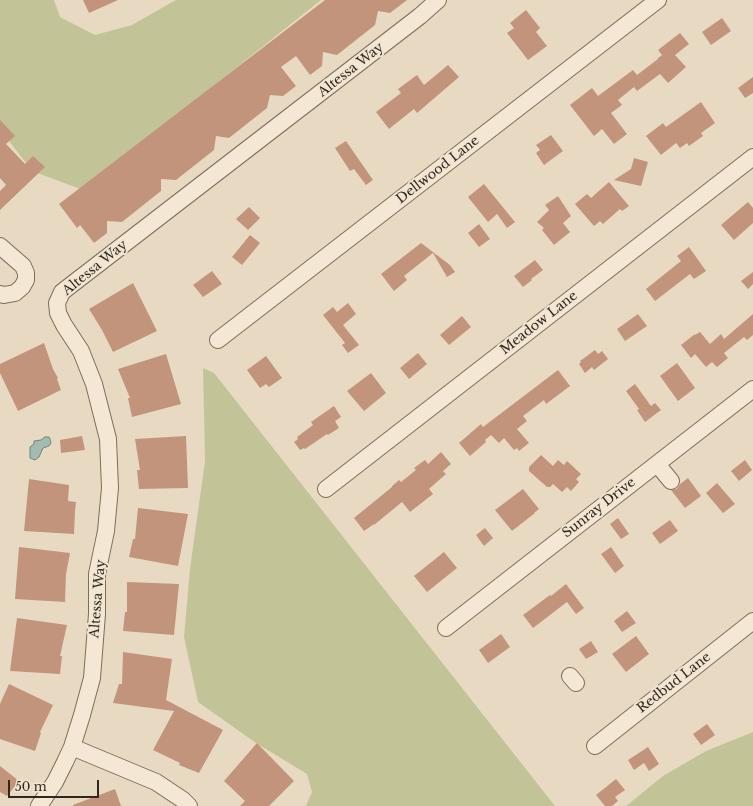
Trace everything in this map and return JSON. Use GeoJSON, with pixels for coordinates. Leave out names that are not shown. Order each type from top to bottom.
{"type":"FeatureCollection","features":[{"type":"Feature","properties":{"kind":"street","name":"Altessa Way"},"geometry":{"type":"LineString","coordinates":[[39,806],[66,762],[82,715],[92,678],[97,574],[106,531],[110,488],[108,439],[94,384],[81,351],[58,313],[57,302],[62,292],[420,16],[438,0]]}},
{"type":"Feature","properties":{"kind":"street","name":"Dellwood Lane"},"geometry":{"type":"LineString","coordinates":[[218,340],[658,0]]}},
{"type":"Feature","properties":{"kind":"street","name":"Meadow Lane"},"geometry":{"type":"LineString","coordinates":[[326,489],[753,157]]}},
{"type":"Feature","properties":{"kind":"street"},"geometry":{"type":"LineString","coordinates":[[0,246],[24,266],[26,280],[22,287],[15,293],[4,295],[0,294]]}},
{"type":"Feature","properties":{"kind":"street","name":"Sunray Drive"},"geometry":{"type":"LineString","coordinates":[[446,628],[753,389]]}},
{"type":"Feature","properties":{"kind":"street"},"geometry":{"type":"LineString","coordinates":[[657,464],[671,481]]}},
{"type":"Feature","properties":{"kind":"street","name":"Redbud Lane"},"geometry":{"type":"LineString","coordinates":[[595,746],[753,621]]}},
{"type":"Feature","properties":{"kind":"street"},"geometry":{"type":"LineString","coordinates":[[72,747],[156,782],[189,806]]}},
{"type":"Feature","properties":{"kind":"green space"},"geometry":{"type":"Polygon","coordinates":[[[0,0],[54,0],[60,17],[95,35],[132,25],[176,0],[321,0],[83,190],[32,171],[0,129],[0,0]]]}},
{"type":"Feature","properties":{"kind":"green space"},"geometry":{"type":"Polygon","coordinates":[[[203,368],[214,373],[555,806],[306,806],[312,792],[307,774],[256,743],[198,702],[184,637],[190,569],[205,461],[203,368]]]}},
{"type":"Feature","properties":{"kind":"green space"},"geometry":{"type":"Polygon","coordinates":[[[753,732],[753,806],[626,806],[663,776],[706,751],[753,732]]]}},
{"type":"Feature","properties":{"kind":"shaded area"},"geometry":{"type":"Polygon","coordinates":[[[45,437],[49,437],[50,439],[51,443],[49,446],[43,448],[39,457],[35,460],[30,458],[30,447],[34,444],[34,441],[41,440],[45,437]]]}},
{"type":"Feature","properties":{"kind":"building"},"geometry":{"type":"Polygon","coordinates":[[[83,0],[118,0],[89,13],[83,0]]]}},
{"type":"Feature","properties":{"kind":"building"},"geometry":{"type":"Polygon","coordinates":[[[325,0],[407,0],[390,13],[378,11],[375,25],[337,55],[323,52],[322,66],[310,75],[296,56],[281,67],[296,86],[283,96],[270,95],[267,108],[229,138],[216,136],[214,150],[176,180],[161,179],[161,191],[122,222],[107,221],[107,233],[94,243],[80,225],[77,228],[59,204],[325,0]]]}},
{"type":"Feature","properties":{"kind":"building"},"geometry":{"type":"Polygon","coordinates":[[[526,10],[540,28],[536,32],[547,46],[528,60],[507,33],[514,28],[510,23],[526,10]]]}},
{"type":"Feature","properties":{"kind":"building"},"geometry":{"type":"Polygon","coordinates":[[[722,18],[731,31],[711,45],[702,32],[722,18]]]}},
{"type":"Feature","properties":{"kind":"building"},"geometry":{"type":"Polygon","coordinates":[[[680,33],[689,44],[675,55],[686,67],[668,83],[660,74],[637,91],[634,87],[618,100],[622,105],[611,113],[627,134],[614,144],[602,129],[594,136],[570,105],[592,88],[598,96],[633,70],[637,75],[658,59],[662,55],[658,50],[680,33]]]}},
{"type":"Feature","properties":{"kind":"building"},"geometry":{"type":"Polygon","coordinates":[[[448,65],[459,77],[417,113],[414,109],[389,129],[376,112],[401,93],[398,89],[417,75],[424,85],[448,65]]]}},
{"type":"Feature","properties":{"kind":"building"},"geometry":{"type":"Polygon","coordinates":[[[753,77],[753,93],[745,98],[738,88],[753,77]]]}},
{"type":"Feature","properties":{"kind":"building"},"geometry":{"type":"Polygon","coordinates":[[[701,102],[715,123],[701,133],[703,136],[689,146],[687,143],[680,148],[676,143],[661,155],[646,136],[663,123],[666,127],[701,102]]]}},
{"type":"Feature","properties":{"kind":"building"},"geometry":{"type":"Polygon","coordinates":[[[0,120],[15,136],[6,144],[25,164],[33,156],[45,167],[0,210],[0,191],[6,185],[0,178],[0,120]]]}},
{"type":"Feature","properties":{"kind":"building"},"geometry":{"type":"Polygon","coordinates":[[[551,135],[563,151],[544,165],[536,153],[540,150],[536,145],[551,135]]]}},
{"type":"Feature","properties":{"kind":"building"},"geometry":{"type":"Polygon","coordinates":[[[346,141],[373,180],[366,185],[354,169],[350,171],[335,148],[346,141]]]}},
{"type":"Feature","properties":{"kind":"building"},"geometry":{"type":"Polygon","coordinates":[[[634,158],[648,162],[641,186],[614,180],[631,169],[634,158]]]}},
{"type":"Feature","properties":{"kind":"building"},"geometry":{"type":"Polygon","coordinates":[[[609,182],[629,206],[622,211],[620,209],[603,224],[600,221],[594,226],[575,204],[587,194],[591,198],[609,182]]]}},
{"type":"Feature","properties":{"kind":"building"},"geometry":{"type":"Polygon","coordinates":[[[484,184],[515,222],[507,228],[497,214],[488,222],[468,197],[484,184]]]}},
{"type":"Feature","properties":{"kind":"building"},"geometry":{"type":"Polygon","coordinates":[[[558,196],[571,216],[563,223],[570,232],[554,245],[542,230],[544,228],[537,222],[549,210],[545,205],[558,196]]]}},
{"type":"Feature","properties":{"kind":"building"},"geometry":{"type":"Polygon","coordinates":[[[748,202],[753,208],[753,223],[734,240],[721,225],[748,202]]]}},
{"type":"Feature","properties":{"kind":"building"},"geometry":{"type":"Polygon","coordinates":[[[249,207],[260,218],[248,230],[236,219],[249,207]]]}},
{"type":"Feature","properties":{"kind":"building"},"geometry":{"type":"Polygon","coordinates":[[[479,224],[490,239],[479,247],[468,233],[479,224]]]}},
{"type":"Feature","properties":{"kind":"building"},"geometry":{"type":"Polygon","coordinates":[[[250,235],[260,243],[242,265],[232,257],[250,235]]]}},
{"type":"Feature","properties":{"kind":"building"},"geometry":{"type":"Polygon","coordinates":[[[421,243],[450,265],[455,272],[447,277],[433,253],[404,276],[407,280],[394,291],[381,274],[421,243]]]}},
{"type":"Feature","properties":{"kind":"building"},"geometry":{"type":"Polygon","coordinates":[[[689,247],[706,271],[694,279],[690,274],[655,301],[646,289],[681,261],[677,256],[689,247]]]}},
{"type":"Feature","properties":{"kind":"building"},"geometry":{"type":"Polygon","coordinates":[[[535,260],[543,270],[523,287],[514,276],[535,260]]]}},
{"type":"Feature","properties":{"kind":"building"},"geometry":{"type":"Polygon","coordinates":[[[212,271],[222,284],[203,297],[193,285],[212,271]]]}},
{"type":"Feature","properties":{"kind":"building"},"geometry":{"type":"Polygon","coordinates":[[[753,272],[753,284],[748,289],[741,281],[753,272]]]}},
{"type":"Feature","properties":{"kind":"building"},"geometry":{"type":"Polygon","coordinates":[[[133,283],[157,331],[113,352],[89,309],[133,283]]]}},
{"type":"Feature","properties":{"kind":"building"},"geometry":{"type":"Polygon","coordinates":[[[348,303],[356,314],[343,325],[359,345],[348,353],[342,345],[345,343],[323,315],[333,307],[337,312],[348,303]]]}},
{"type":"Feature","properties":{"kind":"building"},"geometry":{"type":"Polygon","coordinates":[[[638,314],[647,326],[625,341],[617,329],[638,314]]]}},
{"type":"Feature","properties":{"kind":"building"},"geometry":{"type":"Polygon","coordinates":[[[753,314],[753,335],[747,340],[744,337],[724,353],[728,358],[717,367],[712,362],[706,367],[695,354],[691,358],[681,345],[700,332],[710,344],[721,334],[724,339],[753,314]]]}},
{"type":"Feature","properties":{"kind":"building"},"geometry":{"type":"Polygon","coordinates":[[[462,316],[471,327],[449,345],[440,335],[462,316]]]}},
{"type":"Feature","properties":{"kind":"building"},"geometry":{"type":"Polygon","coordinates":[[[44,343],[53,369],[58,378],[57,379],[61,390],[18,411],[0,373],[0,364],[44,343]]]}},
{"type":"Feature","properties":{"kind":"building"},"geometry":{"type":"Polygon","coordinates":[[[595,350],[598,354],[602,351],[608,359],[594,370],[592,367],[585,373],[579,364],[581,362],[580,361],[595,350]]]}},
{"type":"Feature","properties":{"kind":"building"},"geometry":{"type":"Polygon","coordinates":[[[418,353],[427,364],[409,379],[400,368],[418,353]]]}},
{"type":"Feature","properties":{"kind":"building"},"geometry":{"type":"Polygon","coordinates":[[[166,354],[181,404],[132,417],[128,398],[130,398],[118,369],[166,354]]]}},
{"type":"Feature","properties":{"kind":"building"},"geometry":{"type":"Polygon","coordinates":[[[266,356],[282,378],[269,387],[266,384],[260,388],[247,370],[266,356]]]}},
{"type":"Feature","properties":{"kind":"building"},"geometry":{"type":"Polygon","coordinates":[[[677,363],[695,388],[678,401],[660,376],[677,363]]]}},
{"type":"Feature","properties":{"kind":"building"},"geometry":{"type":"Polygon","coordinates":[[[558,370],[570,386],[546,404],[544,400],[523,416],[527,421],[517,429],[529,443],[519,451],[517,448],[514,450],[504,438],[499,443],[491,435],[485,440],[486,442],[470,456],[459,443],[481,424],[483,427],[558,370]]]}},
{"type":"Feature","properties":{"kind":"building"},"geometry":{"type":"Polygon","coordinates":[[[371,373],[386,393],[364,411],[347,391],[371,373]]]}},
{"type":"Feature","properties":{"kind":"building"},"geometry":{"type":"Polygon","coordinates":[[[635,384],[651,406],[655,403],[661,410],[645,422],[637,410],[639,409],[626,391],[635,384]]]}},
{"type":"Feature","properties":{"kind":"building"},"geometry":{"type":"Polygon","coordinates":[[[334,406],[341,417],[335,421],[339,428],[328,435],[327,434],[305,449],[300,450],[294,442],[298,439],[297,437],[313,425],[311,422],[334,406]]]}},
{"type":"Feature","properties":{"kind":"building"},"geometry":{"type":"Polygon","coordinates":[[[82,436],[85,450],[61,453],[60,440],[82,436]]]}},
{"type":"Feature","properties":{"kind":"building"},"geometry":{"type":"Polygon","coordinates":[[[186,436],[188,488],[139,489],[137,470],[140,470],[135,439],[186,436]]]}},
{"type":"Feature","properties":{"kind":"building"},"geometry":{"type":"Polygon","coordinates":[[[441,452],[451,464],[443,471],[446,474],[429,489],[433,494],[410,512],[402,502],[374,525],[364,531],[354,518],[399,480],[401,482],[416,470],[414,468],[425,460],[428,464],[441,452]]]}},
{"type":"Feature","properties":{"kind":"building"},"geometry":{"type":"Polygon","coordinates":[[[541,455],[553,466],[558,460],[564,465],[567,461],[581,474],[576,479],[579,482],[571,491],[567,487],[562,492],[553,484],[550,487],[547,487],[529,471],[529,467],[541,455]]]}},
{"type":"Feature","properties":{"kind":"building"},"geometry":{"type":"Polygon","coordinates":[[[745,460],[752,470],[739,481],[731,471],[745,460]]]}},
{"type":"Feature","properties":{"kind":"building"},"geometry":{"type":"Polygon","coordinates":[[[688,478],[701,496],[685,508],[671,490],[677,489],[680,484],[688,478]]]}},
{"type":"Feature","properties":{"kind":"building"},"geometry":{"type":"Polygon","coordinates":[[[29,479],[69,485],[68,501],[76,502],[74,534],[24,531],[29,479]]]}},
{"type":"Feature","properties":{"kind":"building"},"geometry":{"type":"Polygon","coordinates":[[[717,483],[735,504],[723,513],[706,493],[717,483]]]}},
{"type":"Feature","properties":{"kind":"building"},"geometry":{"type":"Polygon","coordinates":[[[523,489],[539,509],[512,531],[495,510],[523,489]]]}},
{"type":"Feature","properties":{"kind":"building"},"geometry":{"type":"Polygon","coordinates":[[[138,508],[188,514],[178,566],[129,557],[133,539],[135,539],[138,508]]]}},
{"type":"Feature","properties":{"kind":"building"},"geometry":{"type":"Polygon","coordinates":[[[618,518],[629,534],[621,539],[610,524],[618,518]]]}},
{"type":"Feature","properties":{"kind":"building"},"geometry":{"type":"Polygon","coordinates":[[[670,520],[678,531],[660,544],[652,533],[670,520]]]}},
{"type":"Feature","properties":{"kind":"building"},"geometry":{"type":"Polygon","coordinates":[[[485,528],[493,538],[484,546],[476,535],[485,528]]]}},
{"type":"Feature","properties":{"kind":"building"},"geometry":{"type":"Polygon","coordinates":[[[19,547],[70,553],[66,574],[65,602],[15,599],[19,547]]]}},
{"type":"Feature","properties":{"kind":"building"},"geometry":{"type":"Polygon","coordinates":[[[611,547],[624,566],[615,573],[601,554],[611,547]]]}},
{"type":"Feature","properties":{"kind":"building"},"geometry":{"type":"Polygon","coordinates":[[[444,552],[457,568],[427,592],[414,576],[444,552]]]}},
{"type":"Feature","properties":{"kind":"building"},"geometry":{"type":"Polygon","coordinates":[[[127,582],[179,584],[174,635],[123,631],[125,612],[127,612],[127,582]]]}},
{"type":"Feature","properties":{"kind":"building"},"geometry":{"type":"Polygon","coordinates":[[[566,584],[584,608],[576,614],[567,602],[533,628],[523,615],[566,584]]]}},
{"type":"Feature","properties":{"kind":"building"},"geometry":{"type":"Polygon","coordinates":[[[627,611],[636,623],[622,632],[614,621],[627,611]]]}},
{"type":"Feature","properties":{"kind":"building"},"geometry":{"type":"Polygon","coordinates":[[[17,618],[67,625],[60,656],[62,656],[60,674],[10,671],[17,618]]]}},
{"type":"Feature","properties":{"kind":"building"},"geometry":{"type":"Polygon","coordinates":[[[501,634],[510,647],[488,663],[479,650],[501,634]]]}},
{"type":"Feature","properties":{"kind":"building"},"geometry":{"type":"Polygon","coordinates":[[[636,636],[649,654],[626,672],[612,654],[636,636]]]}},
{"type":"Feature","properties":{"kind":"building"},"geometry":{"type":"Polygon","coordinates":[[[591,641],[598,652],[586,659],[579,649],[591,641]]]}},
{"type":"Feature","properties":{"kind":"building"},"geometry":{"type":"Polygon","coordinates":[[[123,652],[172,659],[166,700],[223,730],[199,773],[179,765],[180,763],[153,750],[174,711],[113,703],[119,684],[122,684],[123,652]]]}},
{"type":"Feature","properties":{"kind":"building"},"geometry":{"type":"Polygon","coordinates":[[[9,684],[53,705],[40,732],[41,733],[35,751],[0,739],[0,704],[9,684]]]}},
{"type":"Feature","properties":{"kind":"building"},"geometry":{"type":"Polygon","coordinates":[[[707,724],[715,735],[701,745],[693,734],[707,724]]]}},
{"type":"Feature","properties":{"kind":"building"},"geometry":{"type":"Polygon","coordinates":[[[257,743],[294,781],[269,806],[240,806],[245,801],[224,781],[257,743]]]}},
{"type":"Feature","properties":{"kind":"building"},"geometry":{"type":"Polygon","coordinates":[[[648,747],[659,764],[649,771],[644,763],[634,770],[628,760],[648,747]]]}},
{"type":"Feature","properties":{"kind":"building"},"geometry":{"type":"Polygon","coordinates":[[[0,766],[19,781],[7,796],[0,792],[0,766]]]}},
{"type":"Feature","properties":{"kind":"building"},"geometry":{"type":"Polygon","coordinates":[[[616,779],[625,790],[615,797],[618,801],[612,806],[605,806],[596,795],[616,779]]]}},
{"type":"Feature","properties":{"kind":"building"},"geometry":{"type":"Polygon","coordinates":[[[115,789],[121,806],[73,806],[73,805],[115,789]]]}}]}
